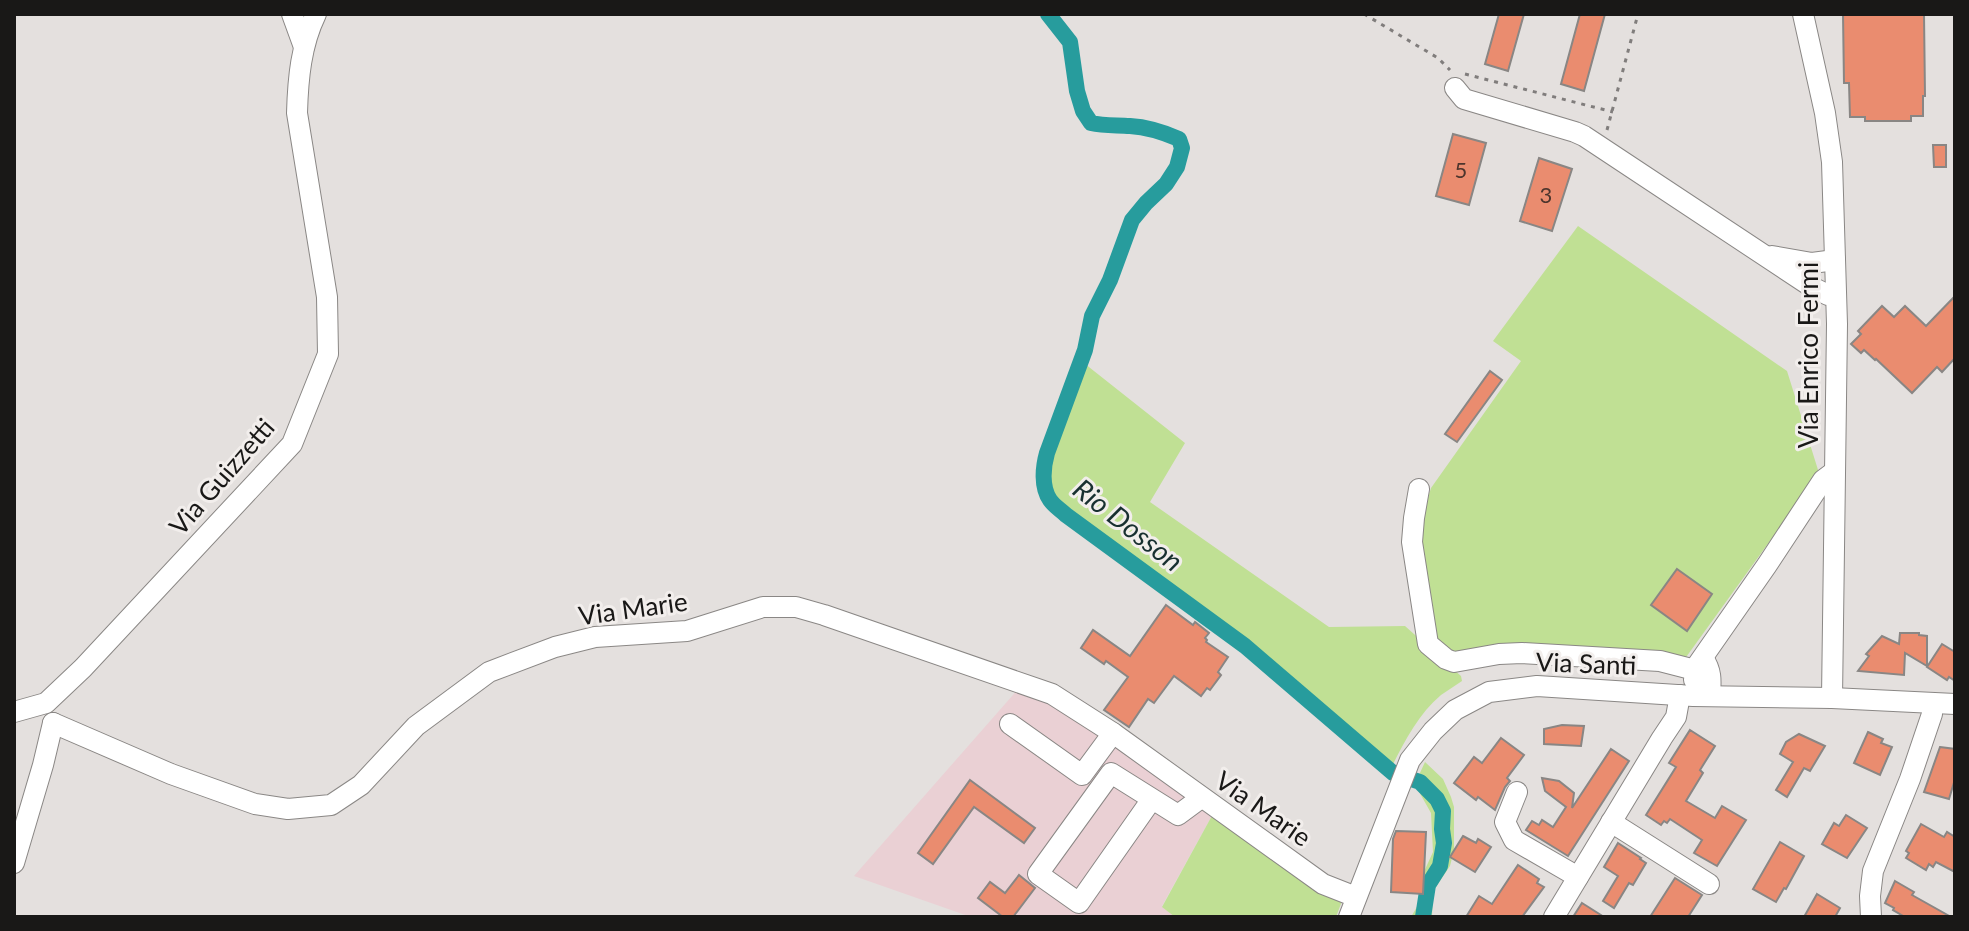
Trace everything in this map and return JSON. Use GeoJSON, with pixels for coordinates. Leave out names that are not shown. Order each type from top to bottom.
{"type":"FeatureCollection","features":[{"type":"Feature","properties":{"kind":"street"},"geometry":{"type":"LineString","coordinates":[[292,14],[304,47]]}},
{"type":"Feature","properties":{"kind":"street","name":"Via Guizzetti"},"geometry":{"type":"LineString","coordinates":[[14,712],[50,713],[83,668],[292,444],[303,419],[328,354],[327,297],[297,113],[304,47],[316,14]]}},
{"type":"Feature","properties":{"kind":"street","name":"Via Enrico Fermi"},"geometry":{"type":"LineString","coordinates":[[1803,14],[1825,113],[1832,162],[1837,324],[1832,698]]}},
{"type":"Feature","properties":{"kind":"street"},"geometry":{"type":"LineString","coordinates":[[1456,77],[1464,99],[1584,136],[1812,287],[1828,295],[1835,294]]}},
{"type":"Feature","properties":{"kind":"street"},"geometry":{"type":"LineString","coordinates":[[1764,255],[1812,263],[1835,260]]}},
{"type":"Feature","properties":{"kind":"street"},"geometry":{"type":"LineString","coordinates":[[1699,664],[1823,480],[1835,471]]}},
{"type":"Feature","properties":{"kind":"street"},"geometry":{"type":"LineString","coordinates":[[1419,489],[1412,542],[1428,644],[1446,659],[1454,662],[1522,653],[1709,667],[1711,675],[1662,738],[1554,917]]}},
{"type":"Feature","properties":{"kind":"street","name":"Via Marie"},"geometry":{"type":"LineString","coordinates":[[50,713],[171,774],[255,804],[288,809],[331,805],[361,785],[416,726],[489,672],[555,647],[595,637],[687,631],[763,607],[796,607],[1052,694],[1113,733],[1323,884],[1356,897]]}},
{"type":"Feature","properties":{"kind":"street","name":"Via Santi"},"geometry":{"type":"LineString","coordinates":[[1349,917],[1410,760],[1455,710],[1489,692],[1537,686],[1694,696],[1955,704]]}},
{"type":"Feature","properties":{"kind":"street"},"geometry":{"type":"LineString","coordinates":[[1871,917],[1873,871],[1910,779],[1932,714],[1932,703]]}},
{"type":"Feature","properties":{"kind":"street"},"geometry":{"type":"LineString","coordinates":[[14,863],[43,765],[50,713]]}},
{"type":"Feature","properties":{"kind":"street"},"geometry":{"type":"LineString","coordinates":[[1010,724],[1082,775],[1113,733]]}},
{"type":"Feature","properties":{"kind":"street"},"geometry":{"type":"LineString","coordinates":[[1152,799],[1079,903],[1038,874],[1111,773],[1178,815],[1201,798]]}},
{"type":"Feature","properties":{"kind":"street"},"geometry":{"type":"LineString","coordinates":[[1517,792],[1505,822],[1514,840],[1578,877]]}},
{"type":"Feature","properties":{"kind":"street"},"geometry":{"type":"LineString","coordinates":[[1611,822],[1709,884]]}},
{"type":"Feature","properties":{"kind":"path"},"geometry":{"type":"LineString","coordinates":[[1364,14],[1438,58],[1456,77],[1613,112]]}},
{"type":"Feature","properties":{"kind":"path"},"geometry":{"type":"LineString","coordinates":[[1610,136],[1607,131],[1638,14]]}},
{"type":"Feature","properties":{"kind":"shaded area"},"geometry":{"type":"Polygon","coordinates":[[[1019,688],[1048,698],[1214,812],[1162,906],[1175,917],[971,917],[854,876],[1019,688]]]}},
{"type":"Feature","properties":{"kind":"green space"},"geometry":{"type":"Polygon","coordinates":[[[1578,226],[1787,371],[1819,473],[1684,660],[1451,657],[1429,635],[1418,530],[1431,488],[1521,361],[1493,341],[1578,226]]]}},
{"type":"Feature","properties":{"kind":"green space"},"geometry":{"type":"Polygon","coordinates":[[[1075,356],[1185,443],[1150,502],[1329,627],[1405,626],[1461,676],[1462,681],[1441,695],[1418,720],[1391,768],[1270,676],[1238,647],[1043,501],[1037,467],[1075,356]]]}},
{"type":"Feature","properties":{"kind":"green space"},"geometry":{"type":"Polygon","coordinates":[[[1425,762],[1443,779],[1451,797],[1454,807],[1454,850],[1450,866],[1433,891],[1432,917],[1411,917],[1418,905],[1422,876],[1433,852],[1431,813],[1414,786],[1425,762]]]}},
{"type":"Feature","properties":{"kind":"green space"},"geometry":{"type":"Polygon","coordinates":[[[1214,812],[1342,901],[1336,917],[1175,917],[1162,907],[1214,812]]]}},
{"type":"Feature","properties":{"kind":"building"},"geometry":{"type":"Polygon","coordinates":[[[1499,14],[1524,14],[1508,71],[1485,64],[1499,14]]]}},
{"type":"Feature","properties":{"kind":"building"},"geometry":{"type":"Polygon","coordinates":[[[1580,14],[1605,14],[1584,91],[1561,84],[1580,14]]]}},
{"type":"Feature","properties":{"kind":"building"},"geometry":{"type":"Polygon","coordinates":[[[1843,14],[1924,14],[1923,116],[1911,116],[1911,121],[1865,121],[1865,117],[1850,117],[1849,83],[1844,83],[1843,14]]]}},
{"type":"Feature","properties":{"kind":"building"},"geometry":{"type":"Polygon","coordinates":[[[1453,134],[1486,143],[1469,205],[1436,196],[1453,134]]]}},
{"type":"Feature","properties":{"kind":"building"},"geometry":{"type":"Polygon","coordinates":[[[1933,145],[1946,145],[1946,167],[1934,167],[1933,145]]]}},
{"type":"Feature","properties":{"kind":"building"},"geometry":{"type":"Polygon","coordinates":[[[1539,158],[1572,169],[1552,231],[1520,221],[1539,158]]]}},
{"type":"Feature","properties":{"kind":"building"},"geometry":{"type":"Polygon","coordinates":[[[1955,296],[1955,358],[1942,372],[1937,367],[1912,393],[1876,359],[1864,350],[1861,353],[1851,344],[1861,334],[1858,331],[1882,306],[1894,317],[1905,306],[1926,326],[1955,296]]]}},
{"type":"Feature","properties":{"kind":"building"},"geometry":{"type":"Polygon","coordinates":[[[1490,371],[1502,380],[1457,442],[1445,434],[1490,371]]]}},
{"type":"Feature","properties":{"kind":"building"},"geometry":{"type":"Polygon","coordinates":[[[1677,569],[1712,594],[1687,631],[1651,605],[1677,569]]]}},
{"type":"Feature","properties":{"kind":"building"},"geometry":{"type":"Polygon","coordinates":[[[1166,605],[1209,633],[1206,642],[1228,657],[1218,672],[1221,675],[1210,690],[1207,688],[1201,696],[1174,676],[1154,703],[1148,699],[1129,727],[1104,710],[1128,677],[1081,648],[1093,630],[1130,656],[1166,605]]]}},
{"type":"Feature","properties":{"kind":"building"},"geometry":{"type":"Polygon","coordinates":[[[1900,633],[1927,636],[1927,666],[1905,653],[1904,675],[1858,671],[1869,656],[1866,654],[1882,636],[1899,644],[1900,633]]]}},
{"type":"Feature","properties":{"kind":"building"},"geometry":{"type":"Polygon","coordinates":[[[1942,644],[1955,652],[1955,681],[1949,677],[1947,680],[1927,667],[1942,644]]]}},
{"type":"Feature","properties":{"kind":"building"},"geometry":{"type":"Polygon","coordinates":[[[1562,725],[1584,726],[1581,746],[1544,744],[1544,729],[1562,725]]]}},
{"type":"Feature","properties":{"kind":"building"},"geometry":{"type":"Polygon","coordinates":[[[1690,730],[1715,746],[1686,801],[1715,818],[1722,806],[1746,820],[1717,866],[1694,853],[1702,840],[1670,819],[1661,825],[1646,815],[1676,767],[1669,763],[1690,730]]]}},
{"type":"Feature","properties":{"kind":"building"},"geometry":{"type":"Polygon","coordinates":[[[1868,732],[1883,739],[1881,743],[1892,747],[1880,775],[1854,763],[1868,732]]]}},
{"type":"Feature","properties":{"kind":"building"},"geometry":{"type":"Polygon","coordinates":[[[1799,734],[1825,746],[1810,771],[1804,768],[1787,797],[1776,790],[1793,762],[1780,754],[1786,742],[1799,734]]]}},
{"type":"Feature","properties":{"kind":"building"},"geometry":{"type":"Polygon","coordinates":[[[1501,738],[1524,755],[1507,778],[1510,781],[1495,810],[1454,783],[1474,757],[1482,763],[1501,738]]]}},
{"type":"Feature","properties":{"kind":"building"},"geometry":{"type":"Polygon","coordinates":[[[1940,747],[1955,749],[1955,779],[1949,799],[1924,792],[1940,747]]]}},
{"type":"Feature","properties":{"kind":"building"},"geometry":{"type":"Polygon","coordinates":[[[1611,749],[1629,761],[1568,856],[1526,830],[1532,821],[1539,825],[1542,820],[1553,827],[1566,807],[1545,791],[1542,778],[1559,781],[1574,793],[1572,808],[1611,749]]]}},
{"type":"Feature","properties":{"kind":"building"},"geometry":{"type":"Polygon","coordinates":[[[970,780],[1035,828],[1024,843],[974,807],[933,864],[918,853],[970,780]]]}},
{"type":"Feature","properties":{"kind":"building"},"geometry":{"type":"Polygon","coordinates":[[[1846,815],[1867,828],[1847,858],[1822,844],[1834,823],[1839,826],[1846,815]]]}},
{"type":"Feature","properties":{"kind":"building"},"geometry":{"type":"Polygon","coordinates":[[[1921,824],[1944,837],[1947,832],[1955,837],[1955,872],[1936,862],[1933,867],[1929,864],[1926,870],[1906,858],[1909,853],[1906,851],[1921,824]]]}},
{"type":"Feature","properties":{"kind":"building"},"geometry":{"type":"Polygon","coordinates":[[[1396,831],[1426,832],[1423,894],[1391,892],[1396,831]]]}},
{"type":"Feature","properties":{"kind":"building"},"geometry":{"type":"Polygon","coordinates":[[[1463,836],[1476,843],[1478,839],[1491,847],[1475,872],[1450,857],[1463,836]]]}},
{"type":"Feature","properties":{"kind":"building"},"geometry":{"type":"Polygon","coordinates":[[[1780,842],[1804,856],[1776,902],[1753,889],[1780,842]]]}},
{"type":"Feature","properties":{"kind":"building"},"geometry":{"type":"Polygon","coordinates":[[[1618,843],[1646,863],[1614,908],[1603,901],[1618,876],[1604,867],[1618,843]]]}},
{"type":"Feature","properties":{"kind":"building"},"geometry":{"type":"Polygon","coordinates":[[[1518,865],[1539,879],[1537,883],[1544,887],[1522,917],[1466,917],[1479,896],[1492,904],[1518,865]]]}},
{"type":"Feature","properties":{"kind":"building"},"geometry":{"type":"Polygon","coordinates":[[[1019,875],[1035,888],[1013,917],[1003,917],[978,898],[990,882],[1005,893],[1019,875]]]}},
{"type":"Feature","properties":{"kind":"building"},"geometry":{"type":"Polygon","coordinates":[[[1675,878],[1702,895],[1688,917],[1650,917],[1675,878]]]}},
{"type":"Feature","properties":{"kind":"building"},"geometry":{"type":"Polygon","coordinates":[[[1895,881],[1914,892],[1912,895],[1951,917],[1905,917],[1893,910],[1885,903],[1895,881]]]}},
{"type":"Feature","properties":{"kind":"building"},"geometry":{"type":"Polygon","coordinates":[[[1817,894],[1840,908],[1835,917],[1804,917],[1817,894]]]}},
{"type":"Feature","properties":{"kind":"building"},"geometry":{"type":"Polygon","coordinates":[[[1582,903],[1604,917],[1573,917],[1582,903]]]}},
{"type":"Feature","properties":{"kind":"waterway","name":"Rio Dosson"},"geometry":{"type":"LineString","coordinates":[[1048,14],[1070,42],[1077,91],[1083,111],[1091,123],[1155,130],[1179,139],[1182,148],[1177,167],[1166,184],[1132,220],[1110,280],[1092,316],[1085,350],[1046,459],[1044,477],[1047,495],[1066,515],[1245,646],[1393,773],[1420,782],[1437,799],[1443,811],[1444,843],[1440,866],[1428,885],[1423,917]]}}]}
